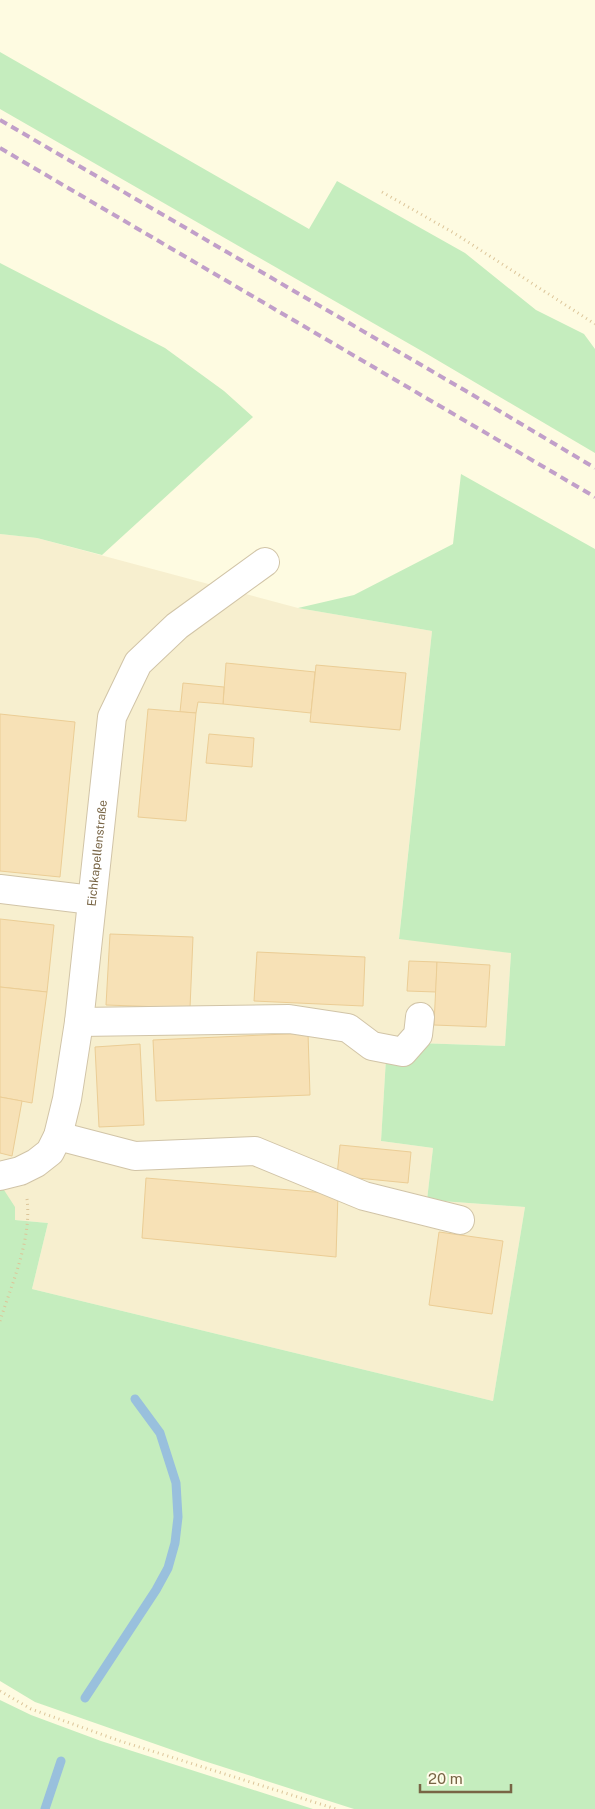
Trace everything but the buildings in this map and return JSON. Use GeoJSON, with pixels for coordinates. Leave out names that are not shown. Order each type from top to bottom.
{"type":"FeatureCollection","features":[{"type":"Feature","properties":{"kind":"street","name":"Eichkapellenstraße"},"geometry":{"type":"LineString","coordinates":[[10,1174],[36,1163],[50,1152],[58,1136],[67,1099],[79,1022],[112,718],[138,663],[177,626],[265,562]]}},
{"type":"Feature","properties":{"kind":"street"},"geometry":{"type":"LineString","coordinates":[[0,889],[92,900]]}},
{"type":"Feature","properties":{"kind":"street"},"geometry":{"type":"LineString","coordinates":[[79,1022],[289,1019],[348,1028],[372,1046],[403,1052],[418,1035],[420,1017]]}},
{"type":"Feature","properties":{"kind":"street"},"geometry":{"type":"LineString","coordinates":[[58,1136],[135,1156],[256,1151],[364,1196],[460,1220]]}},
{"type":"Feature","properties":{"kind":"path"},"geometry":{"type":"LineString","coordinates":[[382,192],[454,233],[595,324]]}},
{"type":"Feature","properties":{"kind":"path"},"geometry":{"type":"LineString","coordinates":[[0,1321],[27,1233],[28,1211],[10,1174]]}},
{"type":"Feature","properties":{"kind":"path"},"geometry":{"type":"LineString","coordinates":[[0,1691],[31,1709],[120,1741],[336,1809]]}},
{"type":"Feature","properties":{"kind":"shaded area"},"geometry":{"type":"Polygon","coordinates":[[[0,534],[37,538],[298,608],[432,631],[399,938],[511,953],[505,1046],[387,1042],[381,1141],[433,1148],[427,1200],[525,1207],[493,1401],[32,1289],[48,1223],[15,1220],[4,1191],[0,1190],[0,534]]]}},
{"type":"Feature","properties":{"kind":"green space"},"geometry":{"type":"Polygon","coordinates":[[[0,52],[309,229],[337,181],[465,253],[536,310],[584,334],[595,349],[595,453],[427,354],[0,109],[0,52]]]}},
{"type":"Feature","properties":{"kind":"green space"},"geometry":{"type":"Polygon","coordinates":[[[0,263],[165,348],[224,391],[253,417],[102,555],[37,538],[0,534],[0,263]]]}},
{"type":"Feature","properties":{"kind":"green space"},"geometry":{"type":"Polygon","coordinates":[[[461,474],[595,549],[595,1809],[354,1809],[201,1760],[35,1702],[0,1681],[0,1190],[4,1190],[15,1207],[15,1220],[48,1223],[32,1289],[493,1401],[525,1207],[427,1200],[433,1148],[381,1141],[387,1042],[505,1046],[511,953],[399,939],[432,631],[298,608],[354,595],[453,544],[461,474]]]}},
{"type":"Feature","properties":{"kind":"green space"},"geometry":{"type":"Polygon","coordinates":[[[0,1700],[31,1715],[101,1741],[313,1809],[0,1809],[0,1700]]]}},
{"type":"Feature","properties":{"kind":"waterway"},"geometry":{"type":"LineString","coordinates":[[85,1698],[156,1590],[168,1568],[175,1543],[178,1517],[176,1483],[160,1433],[135,1399]]}},
{"type":"Feature","properties":{"kind":"waterway"},"geometry":{"type":"LineString","coordinates":[[45,1809],[61,1761]]}},
{"type":"Feature","properties":{"kind":"railway"},"geometry":{"type":"LineString","coordinates":[[0,120],[595,468]]}},
{"type":"Feature","properties":{"kind":"railway"},"geometry":{"type":"LineString","coordinates":[[0,148],[595,497]]}}]}
